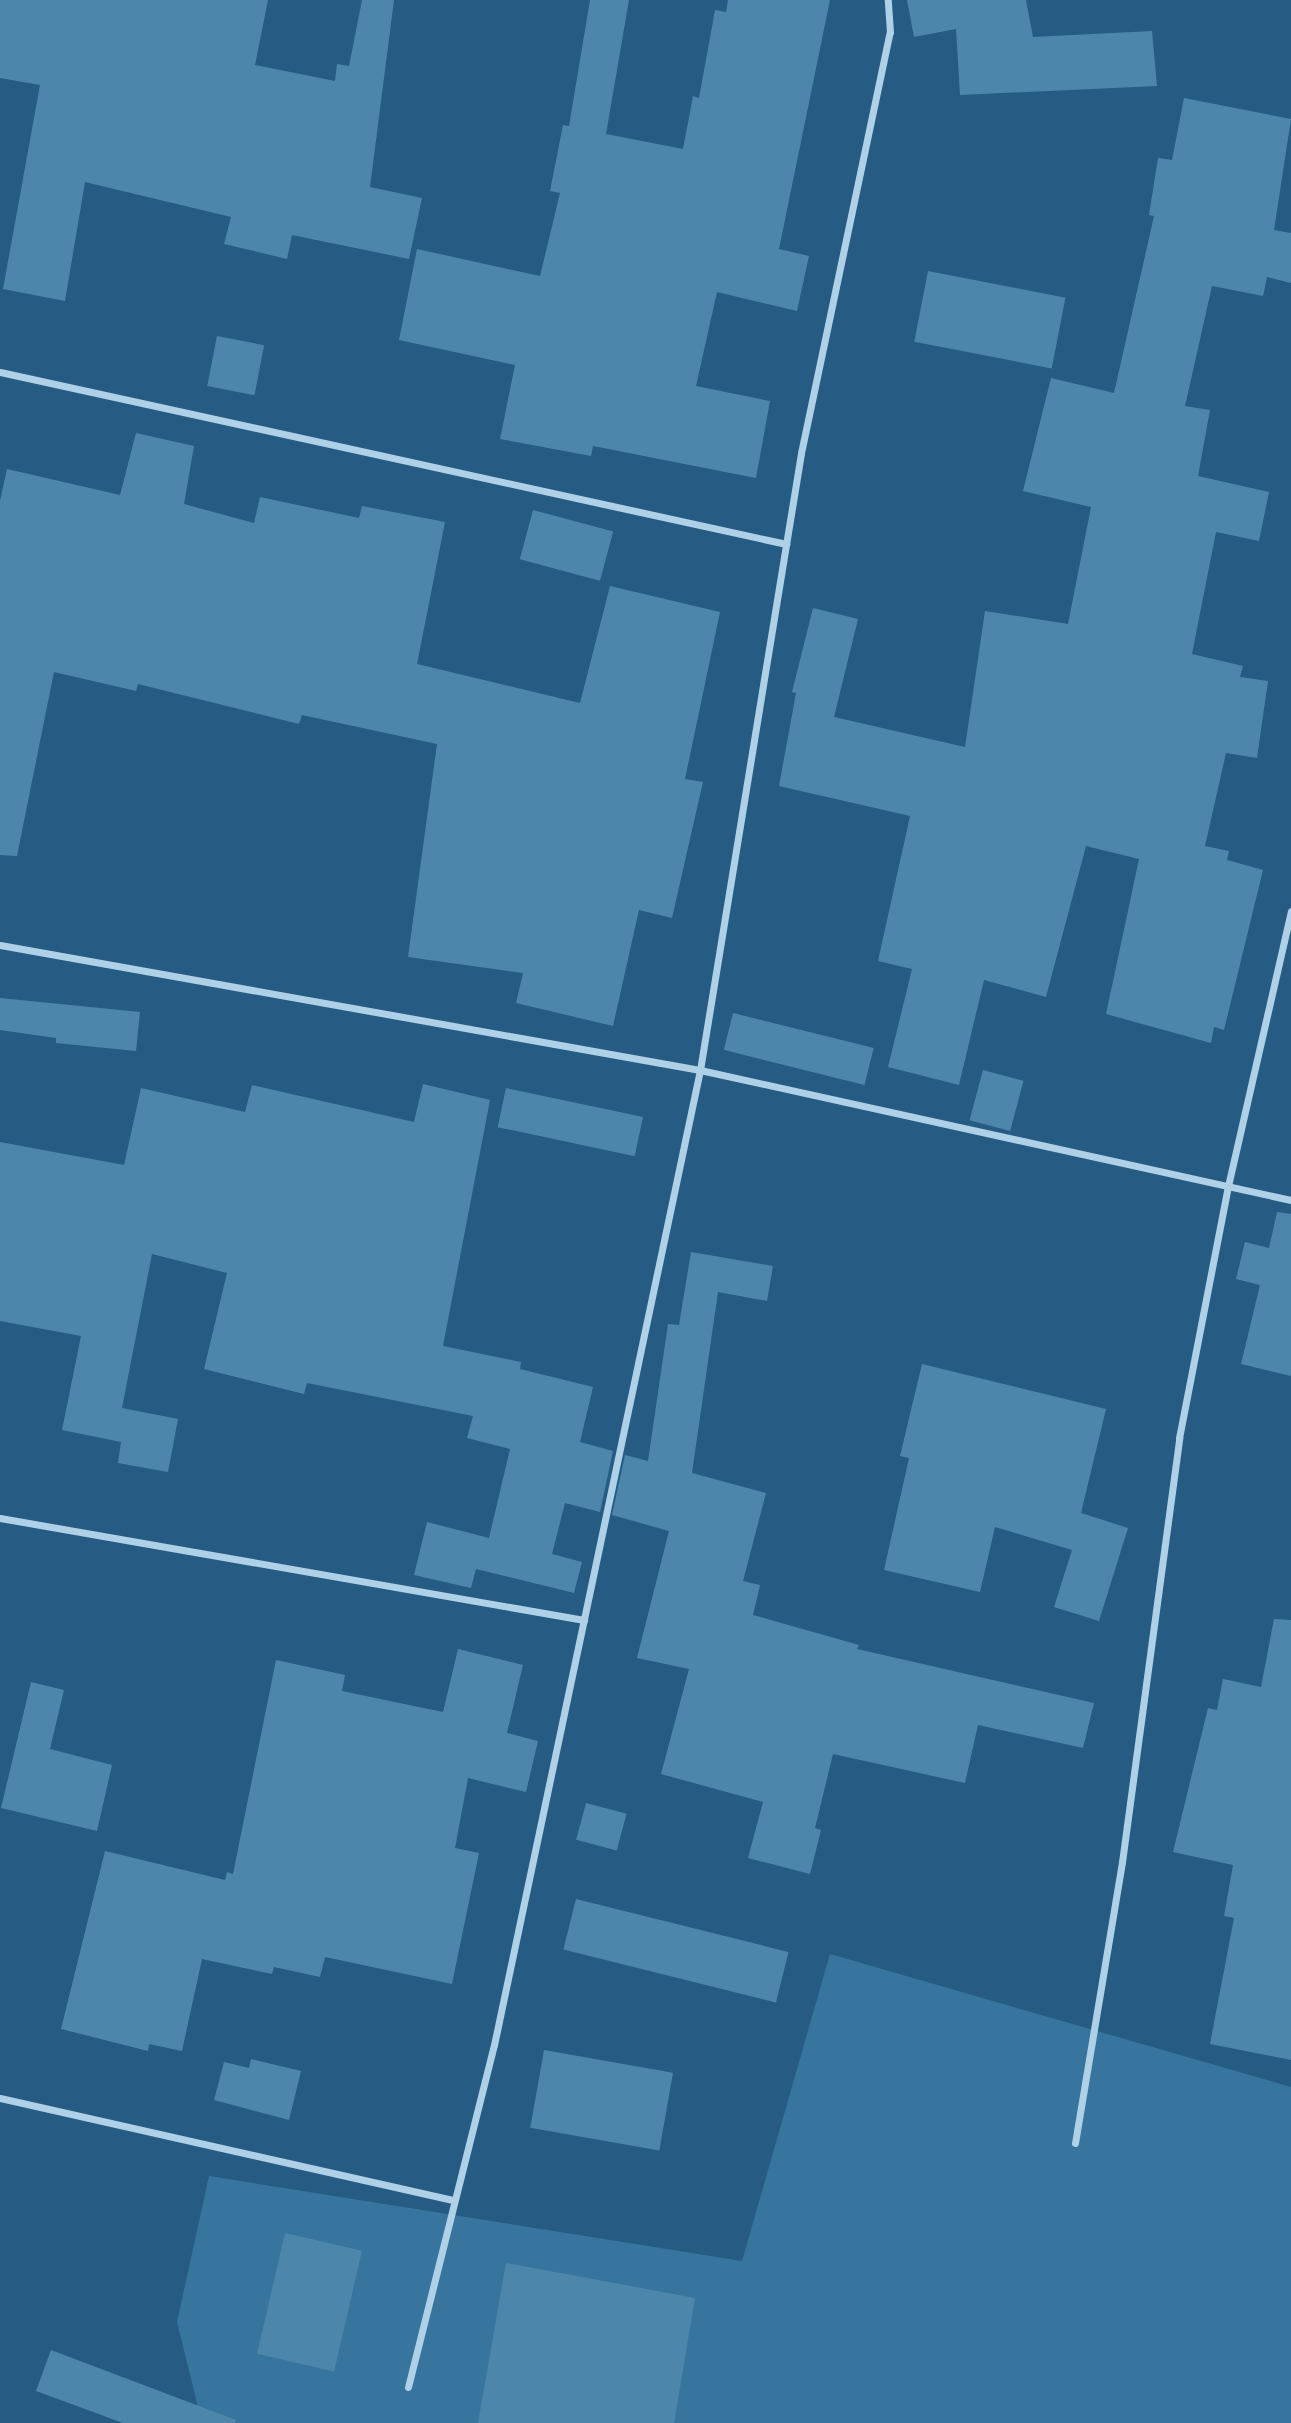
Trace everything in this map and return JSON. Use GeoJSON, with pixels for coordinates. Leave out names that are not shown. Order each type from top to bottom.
{"type":"FeatureCollection","features":[{"type":"Feature","properties":{"kind":"street"},"geometry":{"type":"LineString","coordinates":[[408,2387],[452,2200],[494,2045],[700,1070],[786,544],[890,32],[888,0]]}},
{"type":"Feature","properties":{"kind":"street"},"geometry":{"type":"LineString","coordinates":[[0,372],[786,544]]}},
{"type":"Feature","properties":{"kind":"street"},"geometry":{"type":"LineString","coordinates":[[1075,2143],[1122,1862],[1180,1438],[1228,1186],[1291,911]]}},
{"type":"Feature","properties":{"kind":"street"},"geometry":{"type":"LineString","coordinates":[[0,945],[700,1070],[1291,1200]]}},
{"type":"Feature","properties":{"kind":"street"},"geometry":{"type":"LineString","coordinates":[[0,1518],[584,1620]]}},
{"type":"Feature","properties":{"kind":"street"},"geometry":{"type":"LineString","coordinates":[[0,2098],[452,2200]]}},
{"type":"Feature","properties":{"kind":"shaded area"},"geometry":{"type":"Polygon","coordinates":[[[830,1954],[1291,2087],[1291,2423],[202,2423],[177,2322],[209,2176],[742,2261],[830,1954]]]}},
{"type":"Feature","properties":{"kind":"building"},"geometry":{"type":"Polygon","coordinates":[[[0,0],[268,0],[255,65],[335,81],[337,64],[349,66],[362,0],[394,0],[370,187],[422,198],[409,259],[292,235],[287,259],[224,244],[231,217],[85,182],[65,301],[3,289],[40,85],[0,78],[0,0]]]}},
{"type":"Feature","properties":{"kind":"building"},"geometry":{"type":"Polygon","coordinates":[[[590,0],[629,0],[606,134],[683,149],[693,96],[699,98],[715,10],[726,12],[728,0],[830,0],[779,249],[809,256],[797,311],[717,292],[696,386],[770,401],[756,478],[593,446],[591,456],[500,439],[515,365],[399,340],[417,249],[540,276],[560,193],[550,191],[563,125],[569,126],[590,0]]]}},
{"type":"Feature","properties":{"kind":"building"},"geometry":{"type":"Polygon","coordinates":[[[907,0],[1026,0],[1033,37],[1152,31],[1157,86],[960,95],[956,29],[914,37],[907,0]]]}},
{"type":"Feature","properties":{"kind":"building"},"geometry":{"type":"Polygon","coordinates":[[[1184,98],[1291,119],[1274,230],[1291,233],[1291,283],[1267,277],[1263,296],[1212,286],[1185,406],[1210,410],[1198,476],[1269,492],[1259,541],[1216,532],[1192,654],[1243,666],[1240,677],[1268,681],[1257,758],[1226,753],[1205,846],[1229,851],[1227,860],[1263,870],[1224,1030],[1214,1027],[1211,1043],[1106,1014],[1139,859],[1086,846],[1046,997],[984,980],[959,1085],[888,1067],[912,969],[878,961],[910,816],[779,786],[796,693],[792,692],[813,608],[858,619],[834,717],[965,747],[985,611],[1068,624],[1091,507],[1023,491],[1051,378],[1114,393],[1154,216],[1149,215],[1158,158],[1172,160],[1184,98]]]}},
{"type":"Feature","properties":{"kind":"building"},"geometry":{"type":"Polygon","coordinates":[[[928,271],[1065,298],[1052,368],[914,342],[928,271]]]}},
{"type":"Feature","properties":{"kind":"building"},"geometry":{"type":"Polygon","coordinates":[[[217,336],[264,345],[254,395],[207,386],[217,336]]]}},
{"type":"Feature","properties":{"kind":"building"},"geometry":{"type":"Polygon","coordinates":[[[136,433],[194,446],[184,504],[254,523],[260,497],[359,518],[362,506],[445,522],[417,664],[580,703],[610,586],[720,612],[685,779],[703,782],[672,918],[639,910],[613,1026],[516,1003],[523,973],[408,957],[437,744],[302,715],[299,724],[138,684],[136,691],[54,672],[17,856],[0,855],[0,501],[7,469],[120,495],[136,433]]]}},
{"type":"Feature","properties":{"kind":"building"},"geometry":{"type":"Polygon","coordinates":[[[533,510],[613,531],[600,581],[520,559],[533,510]]]}},
{"type":"Feature","properties":{"kind":"building"},"geometry":{"type":"Polygon","coordinates":[[[0,998],[140,1012],[136,1051],[56,1043],[56,1038],[0,1030],[0,998]]]}},
{"type":"Feature","properties":{"kind":"building"},"geometry":{"type":"Polygon","coordinates":[[[733,1013],[874,1048],[864,1085],[724,1050],[733,1013]]]}},
{"type":"Feature","properties":{"kind":"building"},"geometry":{"type":"Polygon","coordinates":[[[983,1070],[1024,1081],[1010,1131],[970,1120],[983,1070]]]}},
{"type":"Feature","properties":{"kind":"building"},"geometry":{"type":"Polygon","coordinates":[[[423,1084],[490,1100],[443,1346],[521,1362],[520,1369],[593,1387],[580,1442],[613,1451],[600,1512],[565,1503],[552,1554],[582,1562],[574,1593],[476,1569],[471,1588],[414,1575],[427,1522],[489,1538],[510,1449],[467,1438],[473,1416],[307,1383],[304,1394],[204,1369],[227,1273],[152,1254],[122,1408],[178,1419],[168,1472],[118,1463],[121,1442],[62,1430],[81,1336],[0,1321],[0,1142],[124,1165],[141,1088],[245,1112],[252,1085],[414,1122],[423,1084]]]}},
{"type":"Feature","properties":{"kind":"building"},"geometry":{"type":"Polygon","coordinates":[[[506,1088],[643,1117],[635,1156],[498,1127],[506,1088]]]}},
{"type":"Feature","properties":{"kind":"building"},"geometry":{"type":"Polygon","coordinates":[[[1277,1212],[1291,1214],[1291,1376],[1241,1364],[1260,1285],[1236,1279],[1245,1242],[1269,1248],[1277,1212]]]}},
{"type":"Feature","properties":{"kind":"building"},"geometry":{"type":"Polygon","coordinates":[[[691,1252],[773,1266],[767,1301],[718,1292],[692,1473],[766,1493],[743,1581],[760,1585],[753,1615],[859,1645],[857,1649],[1094,1703],[1083,1748],[978,1725],[965,1783],[833,1754],[815,1828],[821,1830],[810,1874],[748,1858],[763,1802],[661,1774],[689,1669],[637,1658],[669,1531],[612,1515],[625,1455],[648,1461],[668,1324],[679,1325],[691,1252]]]}},
{"type":"Feature","properties":{"kind":"building"},"geometry":{"type":"Polygon","coordinates":[[[922,1364],[1106,1409],[1081,1513],[1128,1528],[1099,1621],[1054,1607],[1072,1550],[995,1527],[980,1592],[884,1570],[909,1458],[900,1456],[922,1364]]]}},
{"type":"Feature","properties":{"kind":"building"},"geometry":{"type":"Polygon","coordinates":[[[1274,1619],[1291,1620],[1291,2060],[1210,2044],[1234,1918],[1224,1916],[1233,1865],[1173,1852],[1208,1708],[1217,1710],[1223,1679],[1261,1687],[1274,1619]]]}},
{"type":"Feature","properties":{"kind":"building"},"geometry":{"type":"Polygon","coordinates":[[[458,1649],[523,1665],[507,1733],[538,1741],[526,1792],[468,1778],[455,1848],[479,1853],[452,1984],[325,1957],[320,1977],[274,1967],[272,1974],[202,1959],[182,2051],[149,2044],[148,2051],[61,2029],[105,1851],[225,1880],[227,1872],[233,1874],[276,1660],[345,1675],[342,1691],[443,1712],[458,1649]]]}},
{"type":"Feature","properties":{"kind":"building"},"geometry":{"type":"Polygon","coordinates":[[[31,1682],[64,1690],[50,1749],[112,1765],[97,1831],[1,1808],[31,1682]]]}},
{"type":"Feature","properties":{"kind":"building"},"geometry":{"type":"Polygon","coordinates":[[[586,1803],[627,1814],[617,1851],[576,1840],[586,1803]]]}},
{"type":"Feature","properties":{"kind":"building"},"geometry":{"type":"Polygon","coordinates":[[[576,1899],[788,1952],[776,2002],[563,1949],[576,1899]]]}},
{"type":"Feature","properties":{"kind":"building"},"geometry":{"type":"Polygon","coordinates":[[[544,2050],[673,2073],[659,2151],[530,2128],[544,2050]]]}},
{"type":"Feature","properties":{"kind":"building"},"geometry":{"type":"Polygon","coordinates":[[[251,2059],[301,2071],[289,2120],[214,2100],[224,2062],[249,2068],[251,2059]]]}},
{"type":"Feature","properties":{"kind":"building"},"geometry":{"type":"Polygon","coordinates":[[[285,2233],[362,2251],[334,2372],[257,2354],[285,2233]]]}},
{"type":"Feature","properties":{"kind":"building"},"geometry":{"type":"Polygon","coordinates":[[[506,2263],[695,2298],[674,2423],[478,2423],[506,2263]]]}},
{"type":"Feature","properties":{"kind":"building"},"geometry":{"type":"Polygon","coordinates":[[[51,2350],[236,2420],[235,2423],[123,2423],[36,2391],[51,2350]]]}}]}
